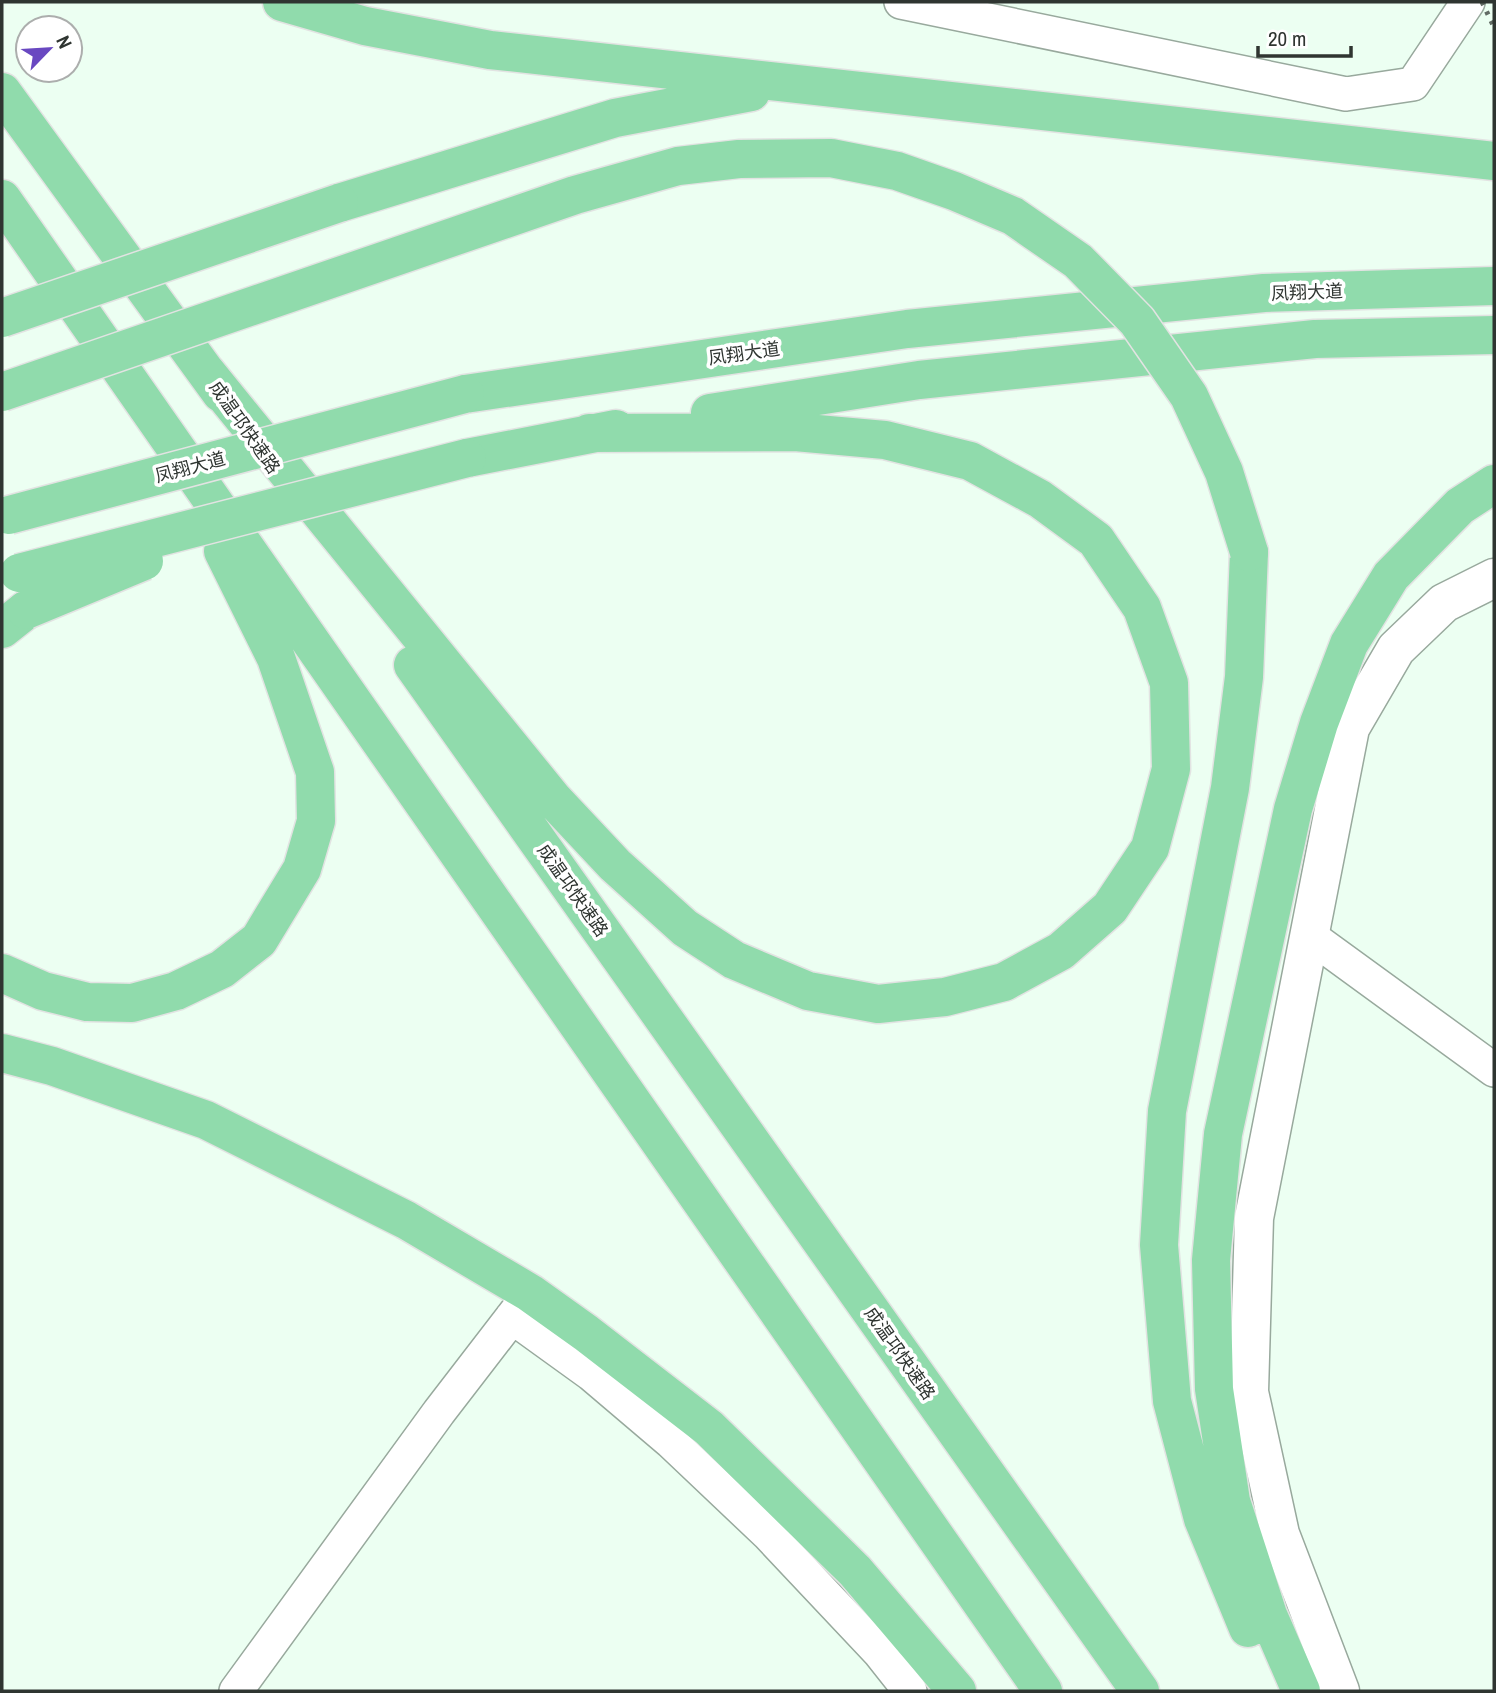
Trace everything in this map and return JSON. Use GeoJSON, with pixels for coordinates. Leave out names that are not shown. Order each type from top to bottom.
{"type":"FeatureCollection","features":[{"type":"Feature","properties":{"kind":"highway"},"geometry":{"type":"LineString","coordinates":[[282,2],[365,26],[490,50],[1494,161]]}},
{"type":"Feature","properties":{"kind":"highway"},"geometry":{"type":"LineString","coordinates":[[2,318],[339,203],[615,118],[788,84]]}},
{"type":"Feature","properties":{"kind":"highway","name":"成温邛快速路"},"geometry":{"type":"LineString","coordinates":[[2,92],[206,372],[1140,1691]]}},
{"type":"Feature","properties":{"kind":"highway"},"geometry":{"type":"LineString","coordinates":[[2,392],[588,191],[678,166],[739,159],[831,158],[897,171],[954,191],[1013,216],[1078,261],[1137,320],[1189,396],[1224,472],[1249,552],[1244,677],[1230,788],[1167,1111],[1158,1245],[1172,1401],[1203,1519],[1254,1640],[1282,1691]]}},
{"type":"Feature","properties":{"kind":"highway"},"geometry":{"type":"LineString","coordinates":[[2,199],[1042,1691]]}},
{"type":"Feature","properties":{"kind":"highway"},"geometry":{"type":"LineString","coordinates":[[2,211],[33,243]]}},
{"type":"Feature","properties":{"kind":"highway","name":"凤翔大道"},"geometry":{"type":"LineString","coordinates":[[5,517],[466,394],[907,329],[1264,293],[1494,286]]}},
{"type":"Feature","properties":{"kind":"highway"},"geometry":{"type":"LineString","coordinates":[[10,575],[467,458],[589,433],[919,380],[1315,340],[1494,335]]}},
{"type":"Feature","properties":{"kind":"highway"},"geometry":{"type":"LineString","coordinates":[[206,372],[553,799],[615,865],[685,928],[734,960],[808,991],[878,1004],[944,997],[1004,982],[1061,951],[1110,908],[1150,848],[1171,769],[1169,683],[1142,608],[1096,540],[1040,499],[970,461],[885,440],[795,432],[589,433]]}},
{"type":"Feature","properties":{"kind":"highway"},"geometry":{"type":"LineString","coordinates":[[2,973],[43,991],[87,1002],[132,1003],[176,990],[222,969],[259,940],[302,869],[316,821],[315,772],[276,657],[168,439]]}},
{"type":"Feature","properties":{"kind":"highway"},"geometry":{"type":"LineString","coordinates":[[1301,1691],[1268,1615],[1231,1501],[1214,1389],[1212,1260],[1223,1134],[1293,809],[1319,723],[1349,644],[1391,576],[1460,506],[1494,484]]}},
{"type":"Feature","properties":{"kind":"highway"},"geometry":{"type":"LineString","coordinates":[[14,619],[266,510]]}},
{"type":"Feature","properties":{"kind":"highway"},"geometry":{"type":"LineString","coordinates":[[2,1053],[52,1066],[206,1120],[406,1220],[521,1305],[586,1333],[709,1428],[855,1571],[957,1691]]}},
{"type":"Feature","properties":{"kind":"street"},"geometry":{"type":"LineString","coordinates":[[901,2],[1346,94],[1413,84],[1468,2]]}},
{"type":"Feature","properties":{"kind":"street"},"geometry":{"type":"LineString","coordinates":[[1339,1691],[1280,1534],[1249,1392],[1254,1218],[1350,728],[1396,649],[1444,603],[1494,578]]}},
{"type":"Feature","properties":{"kind":"street"},"geometry":{"type":"LineString","coordinates":[[1310,936],[1494,1070]]}},
{"type":"Feature","properties":{"kind":"street"},"geometry":{"type":"LineString","coordinates":[[236,1691],[439,1412],[521,1305],[591,1374],[700,1470],[778,1544],[880,1653],[910,1691]]}},
{"type":"Feature","properties":{"kind":"railway"},"geometry":{"type":"LineString","coordinates":[[1482,2],[1494,27]]}}]}
